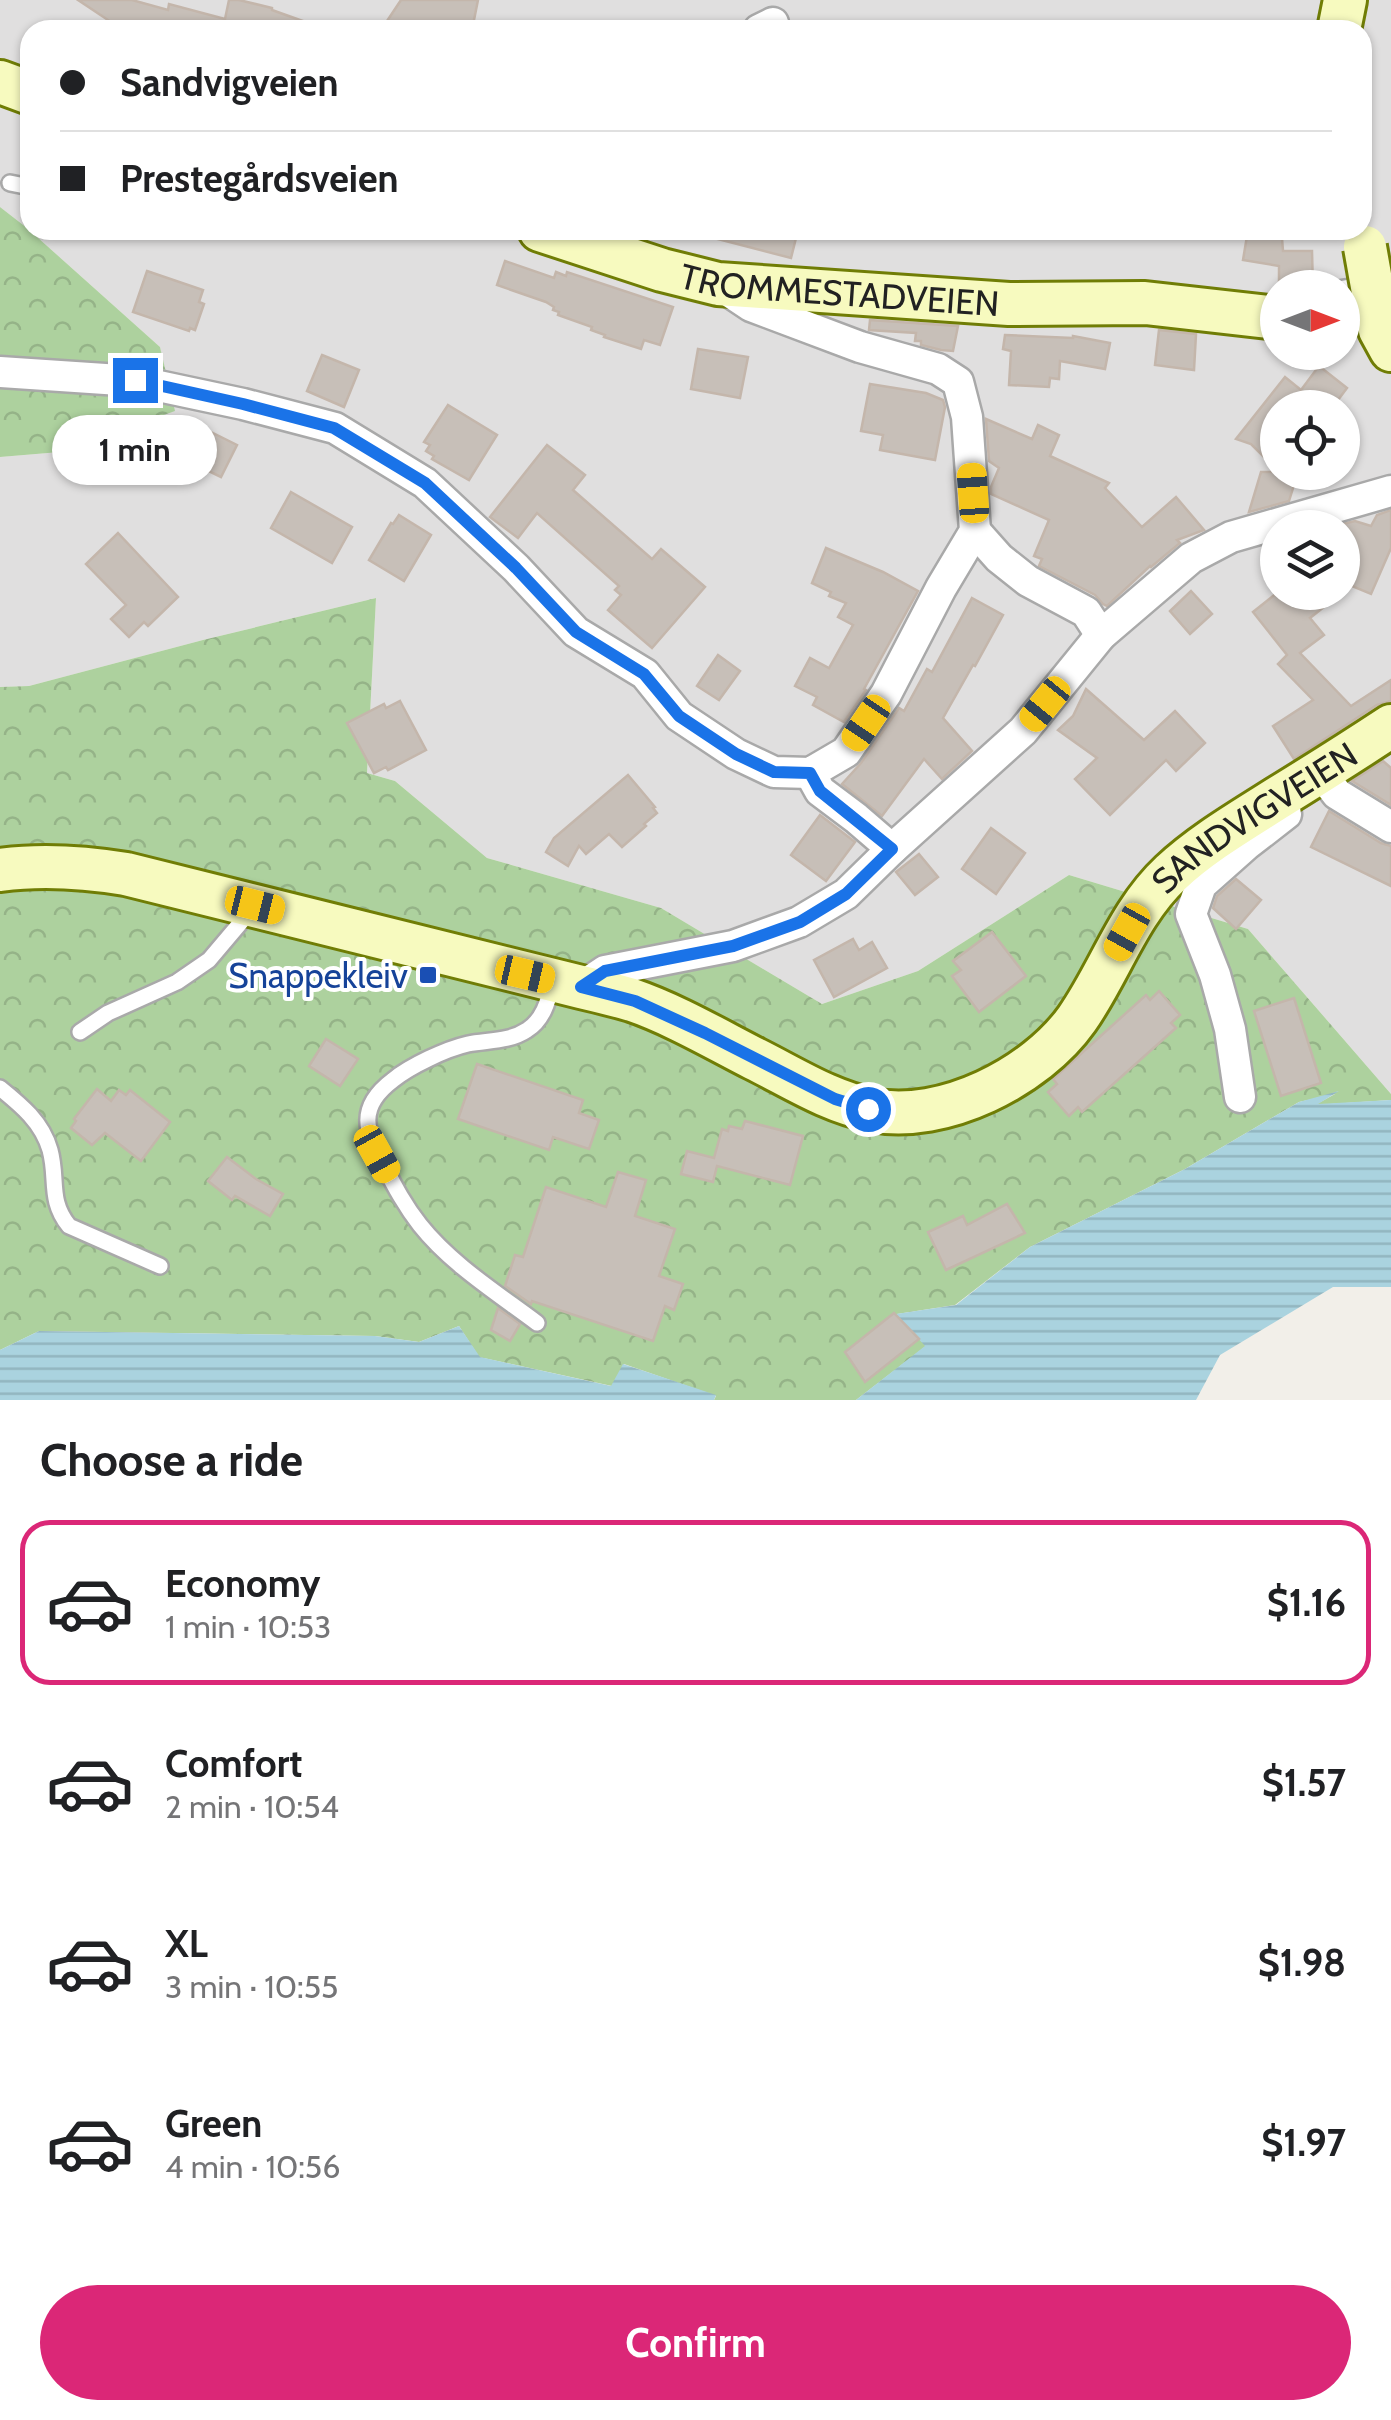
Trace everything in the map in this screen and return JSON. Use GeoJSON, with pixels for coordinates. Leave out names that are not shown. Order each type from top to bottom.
{"type":"FeatureCollection","features":[{"type":"Feature","properties":{"kind":"main road","name":"TROMMESTADVEIEN"},"geometry":{"type":"LineString","coordinates":[[570,240],[718,284],[1009,304],[1144,304],[1260,316]]}},
{"type":"Feature","properties":{"kind":"main road"},"geometry":{"type":"LineString","coordinates":[[1364,240],[1370,316]]}},
{"type":"Feature","properties":{"kind":"main road","name":"SANDVIGVEIEN"},"geometry":{"type":"LineString","coordinates":[[0,870],[79,867],[126,874],[635,1001],[835,1099],[891,1113],[911,1112],[978,1096],[1049,1048],[1074,1023],[1144,904],[1170,874],[1231,828],[1324,778],[1391,726]]}},
{"type":"Feature","properties":{"kind":"street"},"geometry":{"type":"LineString","coordinates":[[0,372],[135,380],[334,428],[425,483],[516,568],[576,632],[644,674],[679,716],[736,754],[774,772],[810,773],[846,752],[886,694],[975,531],[967,417],[958,382],[938,370],[860,347],[750,306],[718,284]]}},
{"type":"Feature","properties":{"kind":"street","name":"TROMMESTADVEIEN"},"geometry":{"type":"LineString","coordinates":[[1144,304],[1260,301]]}},
{"type":"Feature","properties":{"kind":"street"},"geometry":{"type":"LineString","coordinates":[[567,984],[605,971],[733,946],[800,922],[846,894],[1023,732],[1101,635],[1192,558],[1231,537],[1391,491]]}},
{"type":"Feature","properties":{"kind":"street"},"geometry":{"type":"LineString","coordinates":[[975,531],[999,558],[1028,581],[1086,612],[1101,635]]}},
{"type":"Feature","properties":{"kind":"street"},"geometry":{"type":"LineString","coordinates":[[810,773],[820,791],[892,849]]}},
{"type":"Feature","properties":{"kind":"street"},"geometry":{"type":"LineString","coordinates":[[1240,1097],[1230,1029],[1216,974],[1192,914],[1201,884],[1246,845],[1308,802],[1324,778],[1337,794],[1391,827]]}},
{"type":"Feature","properties":{"kind":"lane"},"geometry":{"type":"LineString","coordinates":[[10,182],[20,184]]}},
{"type":"Feature","properties":{"kind":"lane"},"geometry":{"type":"LineString","coordinates":[[80,1032],[108,1013],[177,982],[209,960],[255,905]]}},
{"type":"Feature","properties":{"kind":"lane"},"geometry":{"type":"LineString","coordinates":[[537,1322],[460,1264],[422,1227],[403,1202],[377,1154],[366,1118],[378,1092],[395,1078],[466,1044],[496,1041],[526,1031],[538,1021],[549,998],[567,984]]}},
{"type":"Feature","properties":{"kind":"lane"},"geometry":{"type":"LineString","coordinates":[[0,1088],[40,1126],[49,1146],[59,1214],[68,1226],[160,1266]]}},
{"type":"Feature","properties":{"kind":"shaded area"},"geometry":{"type":"Polygon","coordinates":[[[0,0],[1391,0],[1391,1094],[1248,929],[1069,875],[918,971],[822,1004],[661,908],[487,858],[395,781],[367,773],[376,598],[29,686],[0,687],[0,457],[60,452],[174,410],[160,347],[40,240],[1372,240],[1372,20],[20,20],[20,223],[0,207],[0,0]]]}},
{"type":"Feature","properties":{"kind":"green space"},"geometry":{"type":"Polygon","coordinates":[[[0,207],[20,223],[20,240],[40,240],[160,347],[175,411],[60,452],[0,457],[0,207]]]}},
{"type":"Feature","properties":{"kind":"green space"},"geometry":{"type":"Polygon","coordinates":[[[376,598],[367,773],[395,781],[487,858],[661,908],[822,1004],[918,971],[1069,875],[1248,929],[1391,1094],[1391,1100],[1315,1105],[1335,1094],[1299,1102],[1185,1169],[1030,1247],[955,1305],[897,1314],[926,1346],[856,1400],[714,1400],[716,1396],[624,1364],[612,1386],[479,1357],[459,1326],[419,1342],[375,1336],[39,1331],[0,1350],[0,687],[29,686],[376,598]]]}},
{"type":"Feature","properties":{"kind":"water"},"geometry":{"type":"Polygon","coordinates":[[[1339,1091],[1318,1104],[1391,1100],[1391,1287],[1333,1287],[1220,1355],[1196,1400],[856,1400],[925,1346],[896,1314],[956,1305],[1030,1247],[1185,1169],[1299,1102],[1339,1091]]]}},
{"type":"Feature","properties":{"kind":"water"},"geometry":{"type":"Polygon","coordinates":[[[459,1326],[480,1357],[611,1386],[623,1364],[716,1395],[714,1400],[0,1400],[0,1350],[39,1331],[375,1336],[419,1342],[459,1326]]]}},
{"type":"Feature","properties":{"kind":"building"},"geometry":{"type":"Polygon","coordinates":[[[78,0],[132,0],[168,10],[169,4],[225,19],[229,0],[239,0],[300,20],[108,20],[78,0]]]}},
{"type":"Feature","properties":{"kind":"building"},"geometry":{"type":"Polygon","coordinates":[[[401,0],[478,0],[474,20],[388,20],[401,0]]]}},
{"type":"Feature","properties":{"kind":"building"},"geometry":{"type":"Polygon","coordinates":[[[722,240],[796,240],[791,258],[722,240]]]}},
{"type":"Feature","properties":{"kind":"building"},"geometry":{"type":"Polygon","coordinates":[[[1246,240],[1282,240],[1283,251],[1312,251],[1313,270],[1279,270],[1279,266],[1243,260],[1246,240]]]}},
{"type":"Feature","properties":{"kind":"building"},"geometry":{"type":"Polygon","coordinates":[[[505,261],[554,278],[556,272],[566,276],[567,272],[673,307],[660,345],[644,340],[641,349],[604,337],[592,327],[558,315],[546,302],[497,285],[505,261]]]}},
{"type":"Feature","properties":{"kind":"building"},"geometry":{"type":"Polygon","coordinates":[[[147,271],[203,290],[199,302],[204,304],[195,330],[133,312],[147,271]]]}},
{"type":"Feature","properties":{"kind":"building"},"geometry":{"type":"Polygon","coordinates":[[[870,320],[958,326],[953,351],[921,345],[921,341],[915,341],[916,333],[869,330],[870,320]]]}},
{"type":"Feature","properties":{"kind":"building"},"geometry":{"type":"Polygon","coordinates":[[[1159,330],[1196,334],[1194,370],[1155,365],[1159,330]]]}},
{"type":"Feature","properties":{"kind":"building"},"geometry":{"type":"Polygon","coordinates":[[[1005,335],[1073,336],[1110,343],[1105,369],[1060,361],[1059,379],[1050,378],[1049,387],[1009,385],[1011,351],[1003,349],[1005,335]]]}},
{"type":"Feature","properties":{"kind":"building"},"geometry":{"type":"Polygon","coordinates":[[[698,349],[748,357],[740,398],[691,389],[698,349]]]}},
{"type":"Feature","properties":{"kind":"building"},"geometry":{"type":"Polygon","coordinates":[[[322,355],[359,370],[344,407],[307,391],[322,355]]]}},
{"type":"Feature","properties":{"kind":"building"},"geometry":{"type":"Polygon","coordinates":[[[1316,370],[1324,370],[1347,388],[1346,390],[1301,390],[1316,370]]]}},
{"type":"Feature","properties":{"kind":"building"},"geometry":{"type":"Polygon","coordinates":[[[1285,377],[1301,390],[1275,390],[1285,377]]]}},
{"type":"Feature","properties":{"kind":"building"},"geometry":{"type":"Polygon","coordinates":[[[870,384],[926,393],[943,400],[935,460],[880,450],[883,435],[861,431],[870,384]]]}},
{"type":"Feature","properties":{"kind":"building"},"geometry":{"type":"Polygon","coordinates":[[[448,405],[497,435],[469,480],[432,459],[434,456],[426,451],[430,445],[424,442],[448,405]]]}},
{"type":"Feature","properties":{"kind":"building"},"geometry":{"type":"Polygon","coordinates":[[[1260,409],[1260,453],[1251,444],[1236,439],[1260,409]]]}},
{"type":"Feature","properties":{"kind":"building"},"geometry":{"type":"Polygon","coordinates":[[[986,419],[1032,439],[1038,425],[1059,435],[1050,456],[1109,483],[1105,488],[1142,527],[1176,497],[1204,530],[1177,540],[1180,543],[1107,606],[1103,604],[1095,595],[1039,566],[1042,559],[1034,556],[1049,520],[991,494],[999,468],[989,461],[986,419]]]}},
{"type":"Feature","properties":{"kind":"building"},"geometry":{"type":"Polygon","coordinates":[[[207,430],[237,445],[221,477],[190,462],[207,430]]]}},
{"type":"Feature","properties":{"kind":"building"},"geometry":{"type":"Polygon","coordinates":[[[547,445],[585,475],[573,490],[652,559],[661,549],[705,587],[652,648],[608,610],[621,595],[615,590],[619,586],[537,513],[518,538],[490,517],[547,445]]]}},
{"type":"Feature","properties":{"kind":"building"},"geometry":{"type":"Polygon","coordinates":[[[1260,475],[1260,490],[1292,490],[1289,501],[1249,512],[1260,475]]]}},
{"type":"Feature","properties":{"kind":"building"},"geometry":{"type":"Polygon","coordinates":[[[291,492],[352,527],[332,563],[271,528],[291,492]]]}},
{"type":"Feature","properties":{"kind":"building"},"geometry":{"type":"Polygon","coordinates":[[[1391,510],[1391,548],[1371,594],[1360,589],[1360,523],[1371,526],[1377,515],[1391,510]]]}},
{"type":"Feature","properties":{"kind":"building"},"geometry":{"type":"Polygon","coordinates":[[[399,515],[431,535],[404,581],[369,560],[399,515]]]}},
{"type":"Feature","properties":{"kind":"building"},"geometry":{"type":"Polygon","coordinates":[[[118,533],[178,597],[148,626],[144,622],[129,637],[111,619],[126,605],[86,564],[118,533]]]}},
{"type":"Feature","properties":{"kind":"building"},"geometry":{"type":"Polygon","coordinates":[[[826,548],[918,591],[866,690],[844,722],[813,705],[817,697],[795,686],[810,658],[829,668],[853,625],[838,617],[846,603],[812,583],[826,548]]]}},
{"type":"Feature","properties":{"kind":"building"},"geometry":{"type":"Polygon","coordinates":[[[1191,591],[1212,614],[1190,634],[1170,611],[1191,591]]]}},
{"type":"Feature","properties":{"kind":"building"},"geometry":{"type":"Polygon","coordinates":[[[972,598],[1003,615],[943,718],[972,751],[942,779],[924,759],[882,816],[842,784],[899,708],[904,711],[927,669],[932,672],[972,598]]]}},
{"type":"Feature","properties":{"kind":"building"},"geometry":{"type":"Polygon","coordinates":[[[1260,606],[1260,610],[1320,610],[1310,618],[1324,635],[1300,653],[1351,706],[1391,680],[1391,701],[1377,705],[1294,759],[1273,726],[1313,700],[1278,664],[1287,655],[1253,612],[1260,606]]]}},
{"type":"Feature","properties":{"kind":"building"},"geometry":{"type":"Polygon","coordinates":[[[718,655],[740,671],[719,700],[697,686],[718,655]]]}},
{"type":"Feature","properties":{"kind":"building"},"geometry":{"type":"Polygon","coordinates":[[[1086,689],[1144,740],[1175,711],[1205,743],[1176,771],[1166,760],[1110,815],[1075,779],[1097,758],[1058,730],[1073,716],[1086,689]]]}},
{"type":"Feature","properties":{"kind":"building"},"geometry":{"type":"Polygon","coordinates":[[[400,701],[426,750],[374,773],[347,723],[384,704],[386,708],[400,701]]]}},
{"type":"Feature","properties":{"kind":"building"},"geometry":{"type":"Polygon","coordinates":[[[1383,761],[1391,768],[1391,805],[1352,781],[1383,761]]]}},
{"type":"Feature","properties":{"kind":"building"},"geometry":{"type":"Polygon","coordinates":[[[628,775],[655,807],[657,813],[646,826],[622,847],[609,834],[586,854],[579,846],[568,866],[546,852],[554,838],[628,775]]]}},
{"type":"Feature","properties":{"kind":"building"},"geometry":{"type":"Polygon","coordinates":[[[1329,811],[1391,846],[1391,886],[1311,847],[1329,811]]]}},
{"type":"Feature","properties":{"kind":"building"},"geometry":{"type":"Polygon","coordinates":[[[820,815],[855,842],[826,881],[791,855],[820,815]]]}},
{"type":"Feature","properties":{"kind":"building"},"geometry":{"type":"Polygon","coordinates":[[[991,828],[1025,853],[996,894],[962,869],[991,828]]]}},
{"type":"Feature","properties":{"kind":"building"},"geometry":{"type":"Polygon","coordinates":[[[919,854],[938,877],[915,895],[896,872],[919,854]]]}},
{"type":"Feature","properties":{"kind":"building"},"geometry":{"type":"Polygon","coordinates":[[[1236,879],[1261,900],[1236,929],[1213,908],[1217,896],[1236,879]]]}},
{"type":"Feature","properties":{"kind":"building"},"geometry":{"type":"Polygon","coordinates":[[[992,932],[1026,976],[979,1012],[952,976],[961,970],[953,961],[992,932]]]}},
{"type":"Feature","properties":{"kind":"building"},"geometry":{"type":"Polygon","coordinates":[[[853,939],[859,950],[872,942],[887,968],[834,997],[814,960],[853,939]]]}},
{"type":"Feature","properties":{"kind":"building"},"geometry":{"type":"Polygon","coordinates":[[[1159,991],[1180,1015],[1171,1023],[1176,1028],[1082,1112],[1078,1107],[1069,1116],[1048,1092],[1057,1084],[1053,1079],[1146,995],[1150,1000],[1159,991]]]}},
{"type":"Feature","properties":{"kind":"building"},"geometry":{"type":"Polygon","coordinates":[[[1294,998],[1321,1083],[1281,1096],[1254,1011],[1294,998]]]}},
{"type":"Feature","properties":{"kind":"building"},"geometry":{"type":"Polygon","coordinates":[[[326,1039],[358,1059],[340,1086],[309,1066],[326,1039]]]}},
{"type":"Feature","properties":{"kind":"building"},"geometry":{"type":"Polygon","coordinates":[[[477,1064],[583,1100],[579,1113],[599,1120],[589,1149],[553,1137],[549,1150],[458,1119],[477,1064]]]}},
{"type":"Feature","properties":{"kind":"building"},"geometry":{"type":"Polygon","coordinates":[[[97,1089],[111,1101],[119,1090],[126,1095],[130,1090],[170,1122],[141,1161],[105,1133],[92,1145],[71,1128],[97,1089]]]}},
{"type":"Feature","properties":{"kind":"building"},"geometry":{"type":"Polygon","coordinates":[[[745,1121],[803,1136],[790,1185],[717,1166],[713,1182],[681,1174],[687,1151],[714,1158],[722,1129],[742,1129],[745,1121]]]}},
{"type":"Feature","properties":{"kind":"building"},"geometry":{"type":"Polygon","coordinates":[[[227,1157],[283,1194],[270,1216],[235,1196],[232,1200],[208,1181],[227,1157]]]}},
{"type":"Feature","properties":{"kind":"building"},"geometry":{"type":"Polygon","coordinates":[[[618,1172],[646,1180],[635,1216],[675,1229],[659,1276],[683,1284],[674,1310],[665,1306],[653,1341],[532,1301],[531,1304],[505,1286],[515,1255],[523,1257],[546,1187],[606,1207],[618,1172]]]}},
{"type":"Feature","properties":{"kind":"building"},"geometry":{"type":"Polygon","coordinates":[[[1007,1204],[1025,1233],[946,1270],[928,1232],[963,1216],[967,1225],[1007,1204]]]}},
{"type":"Feature","properties":{"kind":"building"},"geometry":{"type":"Polygon","coordinates":[[[498,1308],[520,1324],[510,1341],[491,1330],[498,1308]]]}},
{"type":"Feature","properties":{"kind":"building"},"geometry":{"type":"Polygon","coordinates":[[[894,1313],[919,1339],[865,1382],[845,1352],[894,1313]]]}},
{"type":"Feature","properties":{"kind":"place","name":"Snappekleiv"},"geometry":{"type":"Point","coordinates":[428,975]}},
{"type":"Feature","properties":{"kind":"route"},"geometry":{"type":"LineString","coordinates":[[135,380],[334,428],[425,483],[516,568],[576,632],[644,674],[679,716],[736,754],[774,772],[810,773],[820,791],[892,849],[846,894],[800,922],[733,946],[605,971],[581,987],[635,1001],[835,1099],[868,1109]]}}]}
